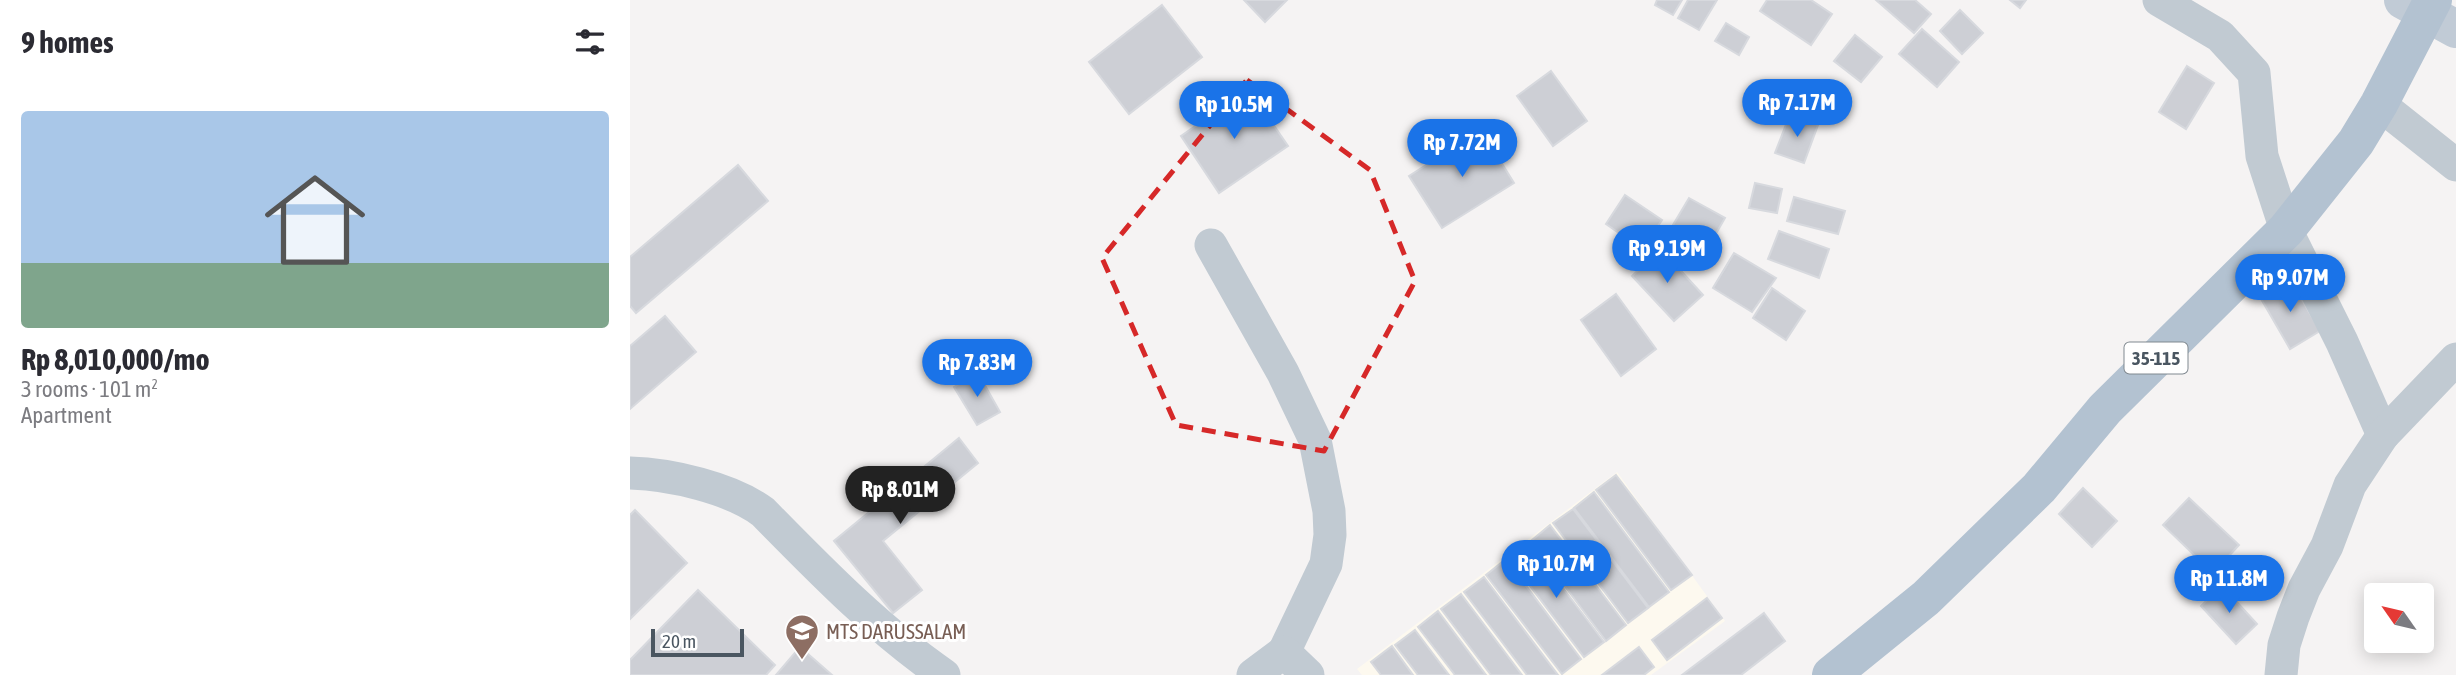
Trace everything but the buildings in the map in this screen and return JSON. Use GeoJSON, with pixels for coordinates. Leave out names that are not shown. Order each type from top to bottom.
{"type":"FeatureCollection","features":[{"type":"Feature","properties":{"kind":"main road","name":"35-115"},"geometry":{"type":"LineString","coordinates":[[1831,675],[1926,598],[2039,488],[2105,409],[2286,230],[2356,142],[2430,11]]}},
{"type":"Feature","properties":{"kind":"street"},"geometry":{"type":"LineString","coordinates":[[2159,0],[2220,36],[2254,73],[2262,156],[2286,230],[2342,342],[2383,435]]}},
{"type":"Feature","properties":{"kind":"street"},"geometry":{"type":"LineString","coordinates":[[2379,104],[2456,165]]}},
{"type":"Feature","properties":{"kind":"street"},"geometry":{"type":"LineString","coordinates":[[1211,245],[1283,373],[1315,440],[1329,511],[1331,535],[1325,564],[1284,652],[1253,675]]}},
{"type":"Feature","properties":{"kind":"street"},"geometry":{"type":"LineString","coordinates":[[2281,675],[2284,645],[2304,589],[2322,556],[2350,485],[2383,435],[2456,359]]}},
{"type":"Feature","properties":{"kind":"street"},"geometry":{"type":"LineString","coordinates":[[630,473],[647,473],[747,500],[763,512],[871,618],[944,675]]}},
{"type":"Feature","properties":{"kind":"street"},"geometry":{"type":"LineString","coordinates":[[1284,652],[1308,675]]}},
{"type":"Feature","properties":{"kind":"highlighted area"},"geometry":{"type":"Polygon","coordinates":[[[1247,80],[1370,170],[1415,281],[1324,451],[1176,425],[1102,258],[1247,80]]]}},
{"type":"Feature","properties":{"kind":"shaded area"},"geometry":{"type":"Polygon","coordinates":[[[1617,472],[1725,621],[1651,675],[1362,675],[1357,669],[1617,472]]]}},
{"type":"Feature","properties":{"kind":"place","name":"MTS DARUSSALAM"},"geometry":{"type":"Point","coordinates":[802,661]}}]}
